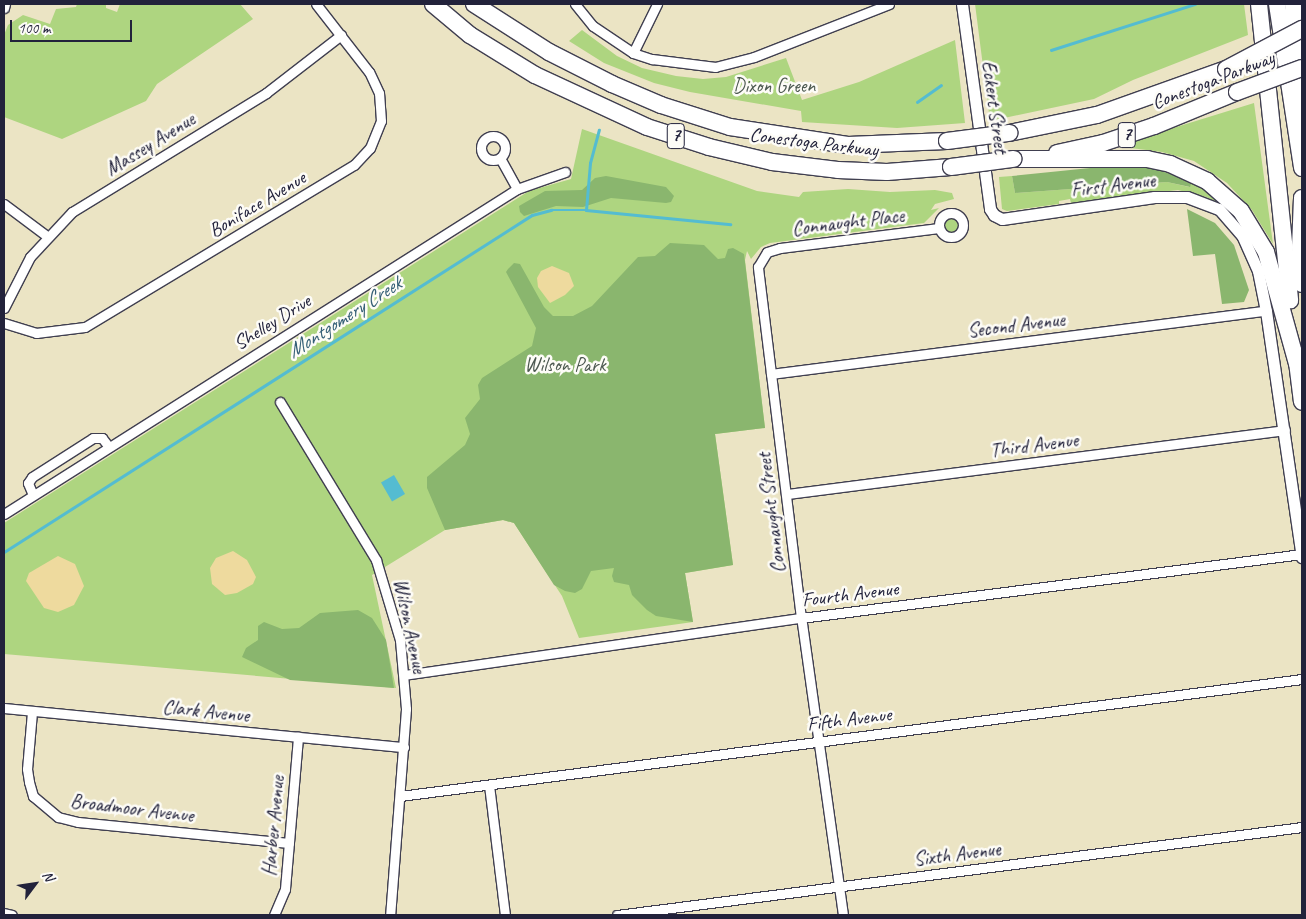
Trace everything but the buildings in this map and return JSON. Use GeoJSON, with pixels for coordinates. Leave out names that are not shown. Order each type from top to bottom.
{"type":"FeatureCollection","features":[{"type":"Feature","properties":{"kind":"highway","name":"Conestoga Parkway"},"geometry":{"type":"LineString","coordinates":[[433,4],[470,35],[535,75],[638,123],[709,147],[772,162],[838,170],[888,172],[951,167],[1013,159],[1103,143],[1154,126],[1302,68]]}},
{"type":"Feature","properties":{"kind":"highway","name":"Conestoga Parkway"},"geometry":{"type":"LineString","coordinates":[[474,4],[549,52],[612,84],[661,105],[730,127],[848,146],[947,140],[1008,133],[1097,115],[1302,40]]}},
{"type":"Feature","properties":{"kind":"highway"},"geometry":{"type":"LineString","coordinates":[[1259,4],[1302,402]]}},
{"type":"Feature","properties":{"kind":"highway"},"geometry":{"type":"LineString","coordinates":[[1277,4],[1302,168]]}},
{"type":"Feature","properties":{"kind":"highway"},"geometry":{"type":"LineString","coordinates":[[1293,4],[1302,106]]}},
{"type":"Feature","properties":{"kind":"highway"},"geometry":{"type":"LineString","coordinates":[[1226,69],[1302,29]]}},
{"type":"Feature","properties":{"kind":"highway"},"geometry":{"type":"LineString","coordinates":[[1013,159],[1147,159],[1170,164],[1207,181],[1241,211],[1266,252],[1297,364]]}},
{"type":"Feature","properties":{"kind":"highway"},"geometry":{"type":"LineString","coordinates":[[1302,198],[1300,247],[1302,284]]}},
{"type":"Feature","properties":{"kind":"street"},"geometry":{"type":"LineString","coordinates":[[4,8],[5,4]]}},
{"type":"Feature","properties":{"kind":"street","name":"Boniface Avenue"},"geometry":{"type":"LineString","coordinates":[[4,324],[36,333],[69,331],[94,323],[354,165],[370,148],[381,122],[378,93],[369,72],[316,4]]}},
{"type":"Feature","properties":{"kind":"street"},"geometry":{"type":"LineString","coordinates":[[575,4],[592,26],[633,53],[652,59],[715,67],[754,57],[889,4]]}},
{"type":"Feature","properties":{"kind":"street"},"geometry":{"type":"LineString","coordinates":[[633,53],[657,4]]}},
{"type":"Feature","properties":{"kind":"street","name":"Eckert Street"},"geometry":{"type":"LineString","coordinates":[[962,4],[990,209],[994,215]]}},
{"type":"Feature","properties":{"kind":"street","name":"Massey Avenue"},"geometry":{"type":"LineString","coordinates":[[4,308],[14,284],[47,236],[72,212],[266,93],[341,35]]}},
{"type":"Feature","properties":{"kind":"street"},"geometry":{"type":"LineString","coordinates":[[500,158],[517,189]]}},
{"type":"Feature","properties":{"kind":"street","name":"Shelley Drive"},"geometry":{"type":"LineString","coordinates":[[4,514],[517,189],[565,172]]}},
{"type":"Feature","properties":{"kind":"street","name":"First Avenue"},"geometry":{"type":"LineString","coordinates":[[994,215],[1002,219],[1154,197],[1187,197],[1205,201],[1231,220],[1258,272],[1266,311]]}},
{"type":"Feature","properties":{"kind":"street"},"geometry":{"type":"LineString","coordinates":[[4,204],[47,236]]}},
{"type":"Feature","properties":{"kind":"street","name":"Connaught Place"},"geometry":{"type":"LineString","coordinates":[[763,256],[780,248],[939,228]]}},
{"type":"Feature","properties":{"kind":"street","name":"Connaught Street"},"geometry":{"type":"LineString","coordinates":[[763,256],[758,267],[788,494],[801,618],[843,915]]}},
{"type":"Feature","properties":{"kind":"street"},"geometry":{"type":"LineString","coordinates":[[1266,311],[1302,555]]}},
{"type":"Feature","properties":{"kind":"street","name":"Second Avenue"},"geometry":{"type":"LineString","coordinates":[[771,374],[1266,311]]}},
{"type":"Feature","properties":{"kind":"street","name":"Wilson Avenue"},"geometry":{"type":"LineString","coordinates":[[280,402],[376,560],[396,622],[404,675],[404,747],[390,915]]}},
{"type":"Feature","properties":{"kind":"street","name":"Third Avenue"},"geometry":{"type":"LineString","coordinates":[[788,494],[1285,430]]}},
{"type":"Feature","properties":{"kind":"street"},"geometry":{"type":"LineString","coordinates":[[33,495],[28,483],[32,477],[93,438],[102,438],[109,447]]}},
{"type":"Feature","properties":{"kind":"street","name":"Fourth Avenue"},"geometry":{"type":"LineString","coordinates":[[404,675],[801,618],[1302,555]]}},
{"type":"Feature","properties":{"kind":"street","name":"Fifth Avenue"},"geometry":{"type":"LineString","coordinates":[[400,796],[819,740],[1302,679]]}},
{"type":"Feature","properties":{"kind":"street","name":"Clark Avenue"},"geometry":{"type":"LineString","coordinates":[[4,708],[404,747]]}},
{"type":"Feature","properties":{"kind":"street","name":"Broadmoor Avenue"},"geometry":{"type":"LineString","coordinates":[[32,712],[27,769],[29,782],[33,796],[58,817],[289,843]]}},
{"type":"Feature","properties":{"kind":"street","name":"Harber Avenue"},"geometry":{"type":"LineString","coordinates":[[274,915],[285,889],[298,737]]}},
{"type":"Feature","properties":{"kind":"street"},"geometry":{"type":"LineString","coordinates":[[489,785],[505,915]]}},
{"type":"Feature","properties":{"kind":"street","name":"Sixth Avenue"},"geometry":{"type":"LineString","coordinates":[[617,915],[1302,827]]}},
{"type":"Feature","properties":{"kind":"street"},"geometry":{"type":"LineString","coordinates":[[4,913],[12,915]]}},
{"type":"Feature","properties":{"kind":"green space"},"geometry":{"type":"Polygon","coordinates":[[[77,4],[106,4],[106,8],[117,12],[120,4],[240,4],[253,19],[157,84],[146,101],[62,139],[4,117],[4,35],[8,25],[23,15],[50,24],[56,9],[76,7],[77,4]]]}},
{"type":"Feature","properties":{"kind":"green space"},"geometry":{"type":"Polygon","coordinates":[[[975,4],[1244,4],[1248,35],[1133,80],[1094,99],[990,121],[975,4]]]}},
{"type":"Feature","properties":{"kind":"green space","name":"Dixon Green"},"geometry":{"type":"Polygon","coordinates":[[[582,30],[617,56],[642,68],[676,76],[703,79],[726,77],[786,58],[802,100],[859,82],[955,40],[965,123],[897,128],[802,122],[801,111],[690,92],[654,83],[604,63],[569,41],[582,30]]]}},
{"type":"Feature","properties":{"kind":"green space"},"geometry":{"type":"Polygon","coordinates":[[[1254,103],[1273,244],[1252,210],[1227,183],[1194,161],[1162,152],[1115,146],[1254,103]]]}},
{"type":"Feature","properties":{"kind":"green space","name":"Wilson Park"},"geometry":{"type":"Polygon","coordinates":[[[582,129],[757,191],[799,197],[803,192],[848,189],[890,192],[935,190],[952,193],[954,199],[935,204],[931,210],[939,208],[924,223],[770,243],[761,247],[751,259],[747,251],[745,260],[765,428],[715,434],[733,565],[685,573],[693,622],[579,638],[562,596],[514,523],[503,520],[445,530],[372,575],[396,688],[4,654],[4,523],[529,191],[571,179],[582,129]]]}},
{"type":"Feature","properties":{"kind":"green space"},"geometry":{"type":"Polygon","coordinates":[[[1110,166],[1146,166],[1192,181],[1190,187],[1167,182],[1015,193],[1012,176],[1110,166]]]}},
{"type":"Feature","properties":{"kind":"green space"},"geometry":{"type":"Polygon","coordinates":[[[606,176],[666,187],[674,196],[671,202],[666,203],[611,198],[583,207],[556,206],[524,216],[520,212],[519,206],[545,191],[582,190],[595,178],[606,176]]]}},
{"type":"Feature","properties":{"kind":"green space"},"geometry":{"type":"Polygon","coordinates":[[[1012,176],[1015,193],[1167,182],[1189,187],[1192,181],[1228,205],[1242,227],[1217,203],[1206,197],[1178,190],[1071,203],[1070,199],[1059,201],[1059,204],[1007,211],[1002,209],[999,177],[1012,176]]]}},
{"type":"Feature","properties":{"kind":"green space"},"geometry":{"type":"Polygon","coordinates":[[[1187,209],[1215,223],[1234,245],[1249,290],[1244,302],[1222,304],[1215,254],[1193,256],[1187,209]]]}},
{"type":"Feature","properties":{"kind":"green space"},"geometry":{"type":"Polygon","coordinates":[[[951,214],[958,217],[961,224],[958,231],[951,234],[944,231],[941,224],[944,217],[951,214]]]}},
{"type":"Feature","properties":{"kind":"green space"},"geometry":{"type":"Polygon","coordinates":[[[670,243],[704,245],[718,259],[725,258],[728,249],[733,248],[744,254],[765,428],[715,434],[733,565],[685,573],[693,622],[656,616],[647,610],[632,595],[629,585],[614,582],[612,576],[614,568],[591,571],[582,589],[575,593],[565,591],[554,585],[514,523],[503,520],[445,530],[427,488],[427,477],[465,445],[470,434],[465,418],[480,399],[478,385],[482,378],[532,346],[536,328],[506,272],[508,269],[514,263],[520,264],[544,307],[553,316],[573,316],[592,306],[638,257],[655,256],[670,243]]]}},
{"type":"Feature","properties":{"kind":"green space"},"geometry":{"type":"Polygon","coordinates":[[[358,610],[372,618],[386,640],[394,688],[290,680],[242,657],[246,648],[258,640],[258,626],[264,622],[282,629],[299,628],[320,613],[358,610]]]}},
{"type":"Feature","properties":{"kind":"sand"},"geometry":{"type":"Polygon","coordinates":[[[552,266],[569,273],[574,286],[565,295],[550,303],[538,287],[537,278],[541,271],[552,266]]]}},
{"type":"Feature","properties":{"kind":"sand"},"geometry":{"type":"Polygon","coordinates":[[[233,551],[247,560],[256,577],[253,584],[237,593],[225,595],[212,584],[210,568],[216,558],[233,551]]]}},
{"type":"Feature","properties":{"kind":"sand"},"geometry":{"type":"Polygon","coordinates":[[[58,556],[75,564],[84,586],[74,605],[58,612],[44,608],[26,581],[29,573],[58,556]]]}},
{"type":"Feature","properties":{"kind":"water"},"geometry":{"type":"Polygon","coordinates":[[[394,475],[405,494],[392,502],[381,482],[394,475]]]}},
{"type":"Feature","properties":{"kind":"waterway","name":"Montgomery Creek"},"geometry":{"type":"LineString","coordinates":[[1051,50],[1195,4]]}},
{"type":"Feature","properties":{"kind":"waterway","name":"Montgomery Creek"},"geometry":{"type":"LineString","coordinates":[[917,102],[941,85]]}},
{"type":"Feature","properties":{"kind":"waterway"},"geometry":{"type":"LineString","coordinates":[[586,210],[590,163],[599,130]]}},
{"type":"Feature","properties":{"kind":"waterway","name":"Montgomery Creek"},"geometry":{"type":"LineString","coordinates":[[4,552],[532,215],[551,210],[586,210],[730,224]]}}]}
